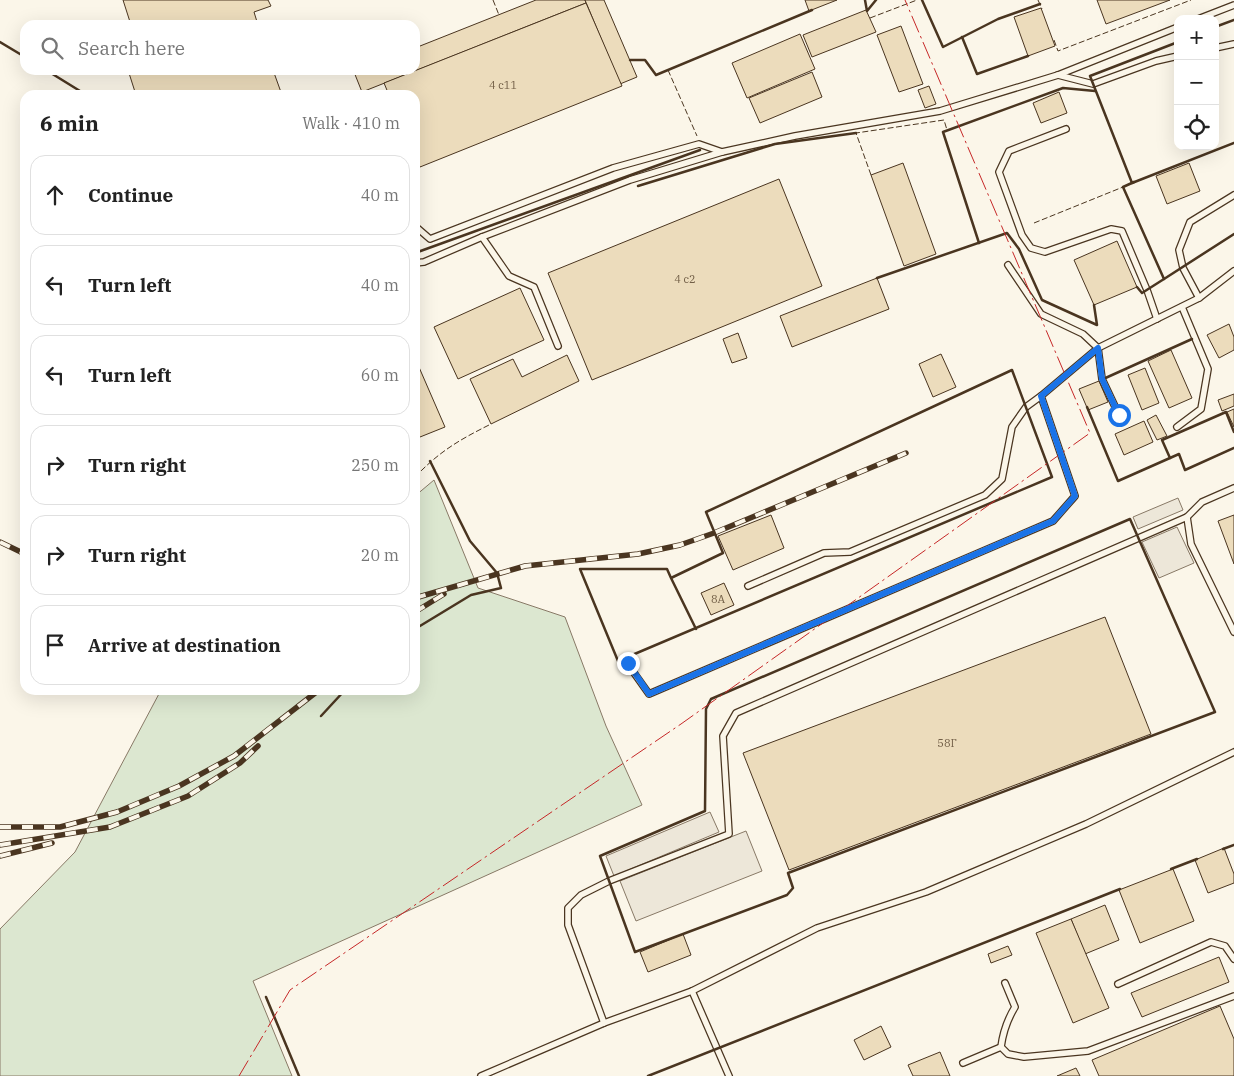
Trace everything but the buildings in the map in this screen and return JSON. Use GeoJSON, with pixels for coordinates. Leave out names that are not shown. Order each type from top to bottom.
{"type":"FeatureCollection","features":[{"type":"Feature","properties":{"kind":"lane"},"geometry":{"type":"LineString","coordinates":[[1208,15],[1234,5]]}},
{"type":"Feature","properties":{"kind":"lane"},"geometry":{"type":"LineString","coordinates":[[420,263],[630,180],[722,152],[796,136],[940,112],[1058,75],[1174,29]]}},
{"type":"Feature","properties":{"kind":"lane"},"geometry":{"type":"LineString","coordinates":[[1219,47],[1234,44]]}},
{"type":"Feature","properties":{"kind":"lane"},"geometry":{"type":"LineString","coordinates":[[1058,75],[1093,84],[1156,61],[1174,57]]}},
{"type":"Feature","properties":{"kind":"lane"},"geometry":{"type":"LineString","coordinates":[[1066,129],[1009,151],[999,172],[1022,235],[1031,248],[1045,252],[1110,229],[1122,231],[1158,319]]}},
{"type":"Feature","properties":{"kind":"lane"},"geometry":{"type":"LineString","coordinates":[[420,230],[430,239],[613,168],[700,144],[722,152]]}},
{"type":"Feature","properties":{"kind":"lane"},"geometry":{"type":"LineString","coordinates":[[1199,298],[1183,268],[1179,250],[1190,222],[1234,196]]}},
{"type":"Feature","properties":{"kind":"lane"},"geometry":{"type":"LineString","coordinates":[[482,237],[509,276],[534,287],[558,346]]}},
{"type":"Feature","properties":{"kind":"lane"},"geometry":{"type":"LineString","coordinates":[[1008,265],[1042,314],[1083,334],[1098,348],[1102,379],[1119,415]]}},
{"type":"Feature","properties":{"kind":"lane"},"geometry":{"type":"LineString","coordinates":[[748,586],[824,553],[850,552],[985,495],[1002,479],[1012,427],[1026,407],[1098,348],[1199,298],[1234,271]]}},
{"type":"Feature","properties":{"kind":"lane"},"geometry":{"type":"LineString","coordinates":[[1177,427],[1201,410],[1208,369],[1182,307]]}},
{"type":"Feature","properties":{"kind":"lane"},"geometry":{"type":"LineString","coordinates":[[628,663],[649,694],[1053,521],[1075,496],[1041,396]]}},
{"type":"Feature","properties":{"kind":"lane"},"geometry":{"type":"LineString","coordinates":[[604,1023],[568,925],[568,908],[581,895],[610,881],[729,834],[722,736],[736,713],[1187,517],[1202,502],[1234,488]]}},
{"type":"Feature","properties":{"kind":"lane"},"geometry":{"type":"LineString","coordinates":[[1187,517],[1191,544],[1234,632]]}},
{"type":"Feature","properties":{"kind":"lane"},"geometry":{"type":"LineString","coordinates":[[481,1076],[604,1023],[692,991],[817,928],[926,892],[1086,824],[1234,752]]}},
{"type":"Feature","properties":{"kind":"lane"},"geometry":{"type":"LineString","coordinates":[[1118,984],[1211,942],[1225,946],[1234,959]]}},
{"type":"Feature","properties":{"kind":"lane"},"geometry":{"type":"LineString","coordinates":[[1001,1047],[1003,1031],[1015,1007],[1005,983]]}},
{"type":"Feature","properties":{"kind":"lane"},"geometry":{"type":"LineString","coordinates":[[692,991],[729,1076]]}},
{"type":"Feature","properties":{"kind":"lane"},"geometry":{"type":"LineString","coordinates":[[1001,1047],[1008,1054],[1024,1057],[1088,1051],[1234,996]]}},
{"type":"Feature","properties":{"kind":"lane"},"geometry":{"type":"LineString","coordinates":[[963,1063],[1001,1047]]}},
{"type":"Feature","properties":{"kind":"green space"},"geometry":{"type":"Polygon","coordinates":[[[434,480],[478,588],[565,617],[606,726],[642,805],[253,981],[292,1076],[0,1076],[0,929],[75,852],[158,695],[420,695],[420,492],[434,480]]]}},
{"type":"Feature","properties":{"kind":"shaded area"},"geometry":{"type":"Polygon","coordinates":[[[1178,498],[1183,510],[1138,529],[1133,517],[1178,498]]]}},
{"type":"Feature","properties":{"kind":"shaded area"},"geometry":{"type":"Polygon","coordinates":[[[1177,527],[1194,563],[1159,578],[1142,542],[1177,527]]]}},
{"type":"Feature","properties":{"kind":"shaded area"},"geometry":{"type":"Polygon","coordinates":[[[710,812],[719,832],[614,876],[606,856],[710,812]]]}},
{"type":"Feature","properties":{"kind":"shaded area"},"geometry":{"type":"Polygon","coordinates":[[[746,831],[762,871],[636,921],[620,881],[746,831]]]}},
{"type":"Feature","properties":{"kind":"railway"},"geometry":{"type":"LineString","coordinates":[[420,597],[525,566],[638,554],[680,545],[714,533],[906,453]]}},
{"type":"Feature","properties":{"kind":"railway"},"geometry":{"type":"LineString","coordinates":[[0,542],[20,552]]}},
{"type":"Feature","properties":{"kind":"railway"},"geometry":{"type":"LineString","coordinates":[[420,609],[444,594]]}},
{"type":"Feature","properties":{"kind":"railway"},"geometry":{"type":"LineString","coordinates":[[0,827],[60,827],[117,812],[179,786],[234,756],[313,695]]}},
{"type":"Feature","properties":{"kind":"railway"},"geometry":{"type":"LineString","coordinates":[[0,845],[110,827],[188,796],[240,763],[258,746]]}},
{"type":"Feature","properties":{"kind":"railway"},"geometry":{"type":"LineString","coordinates":[[0,856],[52,843]]}},
{"type":"Feature","properties":{"kind":"fence"},"geometry":{"type":"LineString","coordinates":[[493,0],[499,15]]}},
{"type":"Feature","properties":{"kind":"fence"},"geometry":{"type":"LineString","coordinates":[[870,18],[917,0]]}},
{"type":"Feature","properties":{"kind":"fence"},"geometry":{"type":"LineString","coordinates":[[1038,0],[1042,9]]}},
{"type":"Feature","properties":{"kind":"fence"},"geometry":{"type":"LineString","coordinates":[[1054,40],[1058,51],[1191,0]]}},
{"type":"Feature","properties":{"kind":"fence"},"geometry":{"type":"LineString","coordinates":[[668,70],[697,136]]}},
{"type":"Feature","properties":{"kind":"fence"},"geometry":{"type":"LineString","coordinates":[[871,175],[856,133],[944,120],[947,130]]}},
{"type":"Feature","properties":{"kind":"fence"},"geometry":{"type":"LineString","coordinates":[[1034,223],[1123,187]]}},
{"type":"Feature","properties":{"kind":"fence"},"geometry":{"type":"LineString","coordinates":[[420,472],[450,447],[491,424]]}},
{"type":"Feature","properties":{"kind":"wall"},"geometry":{"type":"LineString","coordinates":[[865,0],[867,11],[876,0]]}},
{"type":"Feature","properties":{"kind":"wall"},"geometry":{"type":"LineString","coordinates":[[922,0],[943,47],[998,19],[1040,4]]}},
{"type":"Feature","properties":{"kind":"wall"},"geometry":{"type":"LineString","coordinates":[[630,60],[645,60],[656,75],[812,10]]}},
{"type":"Feature","properties":{"kind":"wall"},"geometry":{"type":"LineString","coordinates":[[1219,26],[1234,20]]}},
{"type":"Feature","properties":{"kind":"wall"},"geometry":{"type":"LineString","coordinates":[[962,37],[977,74],[1028,56]]}},
{"type":"Feature","properties":{"kind":"wall"},"geometry":{"type":"LineString","coordinates":[[0,42],[20,54]]}},
{"type":"Feature","properties":{"kind":"wall"},"geometry":{"type":"LineString","coordinates":[[1174,44],[1090,76],[1132,183],[1234,143]]}},
{"type":"Feature","properties":{"kind":"wall"},"geometry":{"type":"LineString","coordinates":[[54,75],[78,90]]}},
{"type":"Feature","properties":{"kind":"wall"},"geometry":{"type":"LineString","coordinates":[[979,243],[943,132],[1063,88],[1095,91]]}},
{"type":"Feature","properties":{"kind":"wall"},"geometry":{"type":"LineString","coordinates":[[638,186],[775,144],[856,133]]}},
{"type":"Feature","properties":{"kind":"wall"},"geometry":{"type":"LineString","coordinates":[[420,251],[700,150]]}},
{"type":"Feature","properties":{"kind":"wall"},"geometry":{"type":"LineString","coordinates":[[1134,182],[1123,187],[1164,279],[1234,234]]}},
{"type":"Feature","properties":{"kind":"wall"},"geometry":{"type":"LineString","coordinates":[[877,278],[1007,233],[1019,249],[1042,300],[1097,325],[1094,305]]}},
{"type":"Feature","properties":{"kind":"wall"},"geometry":{"type":"LineString","coordinates":[[1137,287],[1142,293],[1164,279]]}},
{"type":"Feature","properties":{"kind":"wall"},"geometry":{"type":"LineString","coordinates":[[1101,380],[1192,339]]}},
{"type":"Feature","properties":{"kind":"wall"},"geometry":{"type":"LineString","coordinates":[[671,578],[667,569],[580,569],[618,661],[1052,477],[1012,370],[706,512],[723,553],[671,578],[696,629]]}},
{"type":"Feature","properties":{"kind":"wall"},"geometry":{"type":"LineString","coordinates":[[1087,407],[1118,481],[1179,454],[1185,470],[1234,448]]}},
{"type":"Feature","properties":{"kind":"wall"},"geometry":{"type":"LineString","coordinates":[[1170,458],[1162,440],[1226,412],[1234,432]]}},
{"type":"Feature","properties":{"kind":"wall"},"geometry":{"type":"LineString","coordinates":[[420,626],[471,595],[501,588],[497,573],[470,541],[430,461]]}},
{"type":"Feature","properties":{"kind":"wall"},"geometry":{"type":"LineString","coordinates":[[1130,519],[1215,712],[788,873],[793,888],[787,895],[635,952],[600,856],[705,811],[706,709],[711,699],[1130,519]]}},
{"type":"Feature","properties":{"kind":"wall"},"geometry":{"type":"LineString","coordinates":[[321,716],[340,695]]}},
{"type":"Feature","properties":{"kind":"wall"},"geometry":{"type":"LineString","coordinates":[[1223,849],[1234,845]]}},
{"type":"Feature","properties":{"kind":"wall"},"geometry":{"type":"LineString","coordinates":[[1171,869],[1197,859]]}},
{"type":"Feature","properties":{"kind":"wall"},"geometry":{"type":"LineString","coordinates":[[648,1076],[1120,889]]}},
{"type":"Feature","properties":{"kind":"wall"},"geometry":{"type":"LineString","coordinates":[[266,997],[299,1076]]}},
{"type":"Feature","properties":{"kind":"power"},"geometry":{"type":"LineString","coordinates":[[239,1076],[290,990],[681,724],[1090,433],[905,0]]}},
{"type":"Feature","properties":{"kind":"route"},"geometry":{"type":"LineString","coordinates":[[628,663],[649,694],[1053,521],[1075,496],[1041,396],[1098,348],[1102,379],[1119,415]]}}]}
